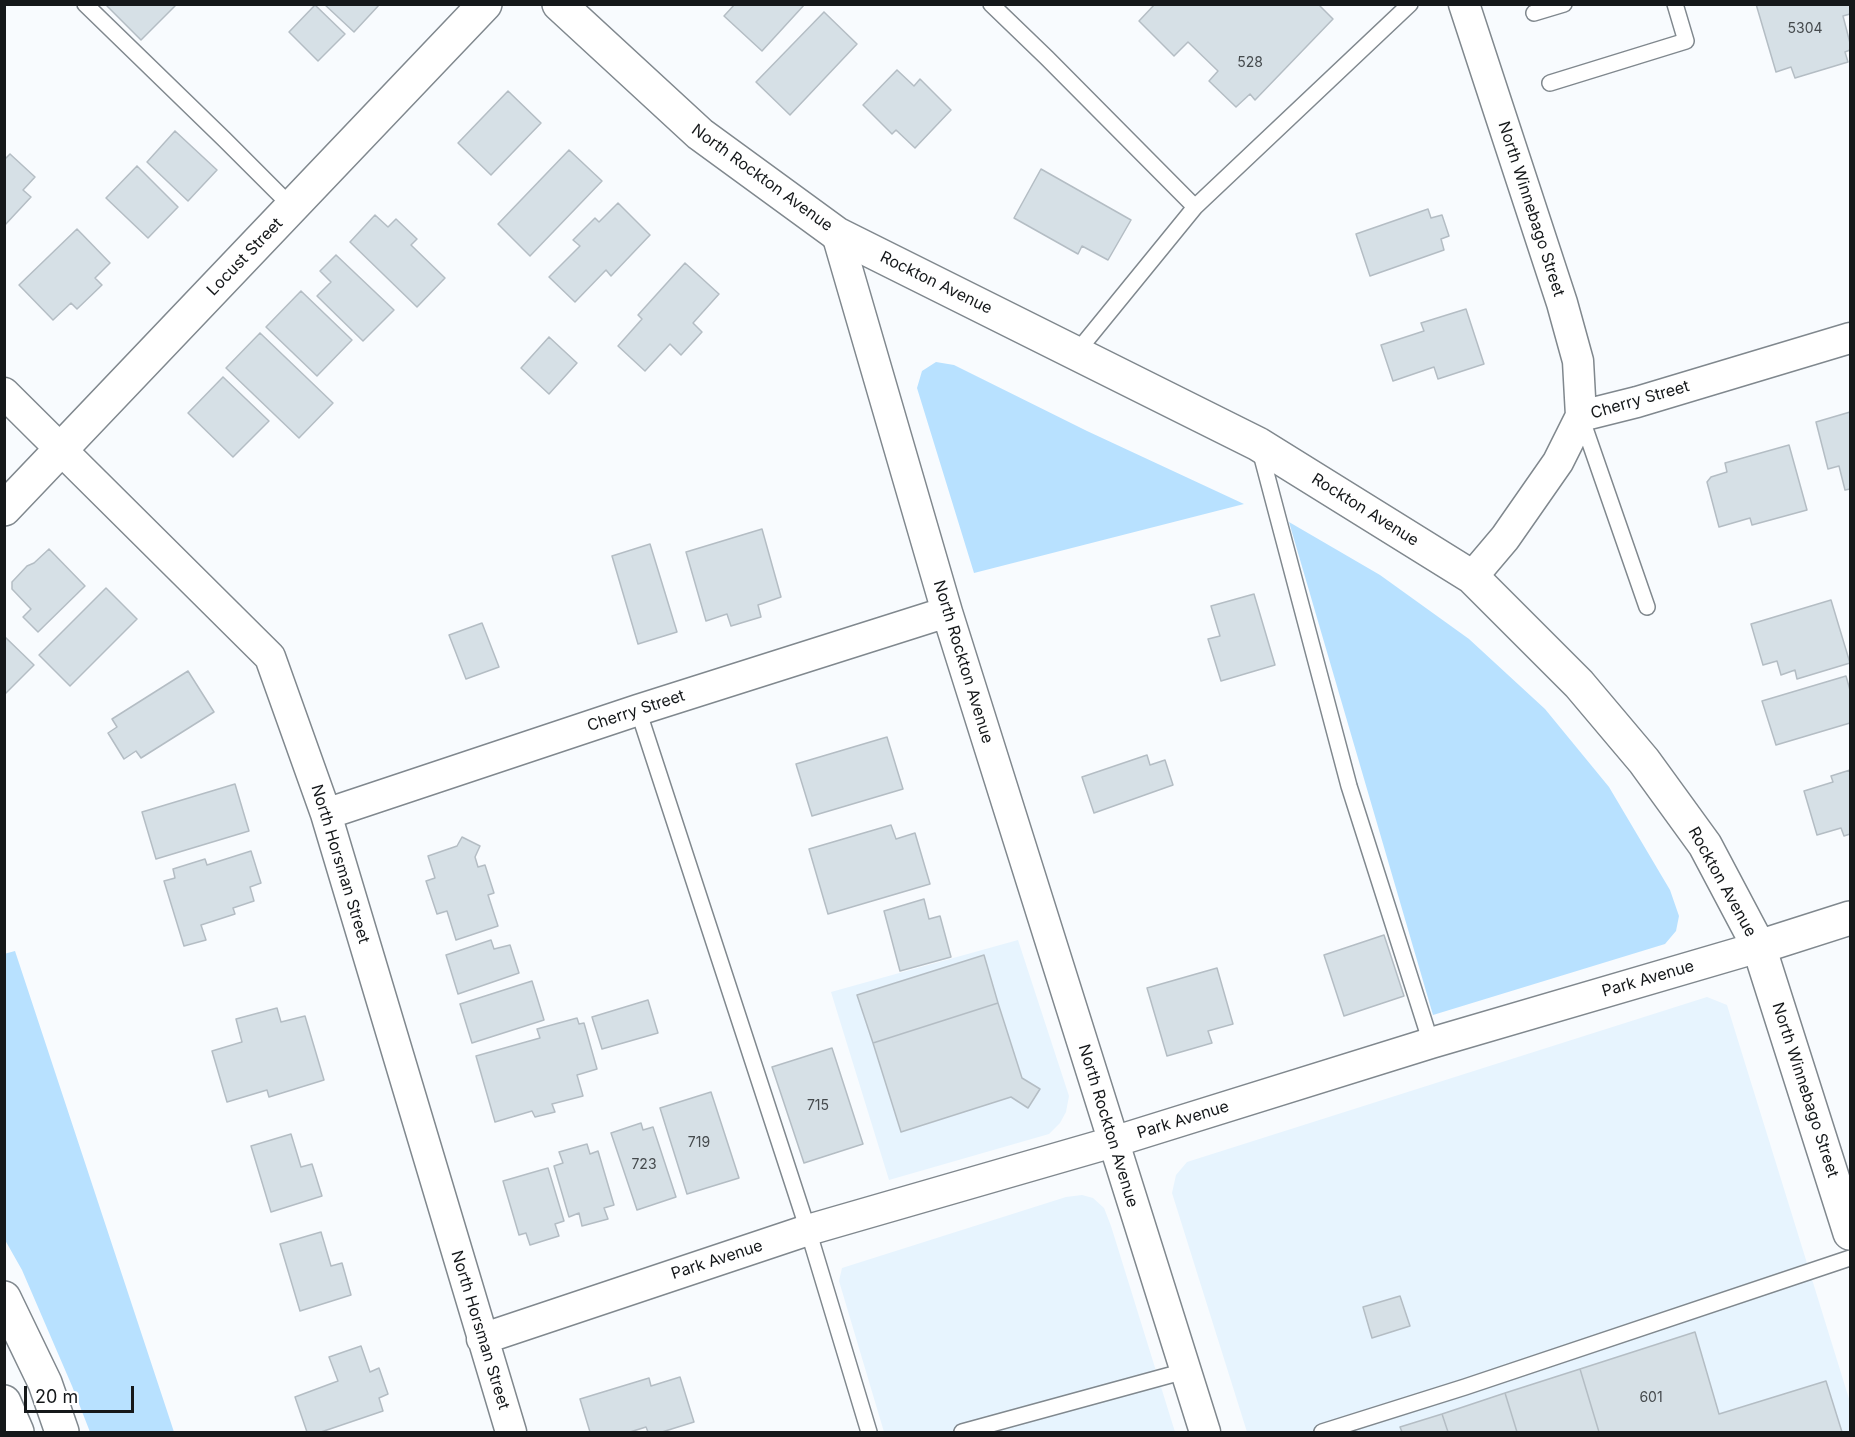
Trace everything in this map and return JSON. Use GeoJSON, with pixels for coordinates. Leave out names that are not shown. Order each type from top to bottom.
{"type":"FeatureCollection","features":[{"type":"Feature","properties":{"kind":"main road","name":"Locust Street"},"geometry":{"type":"LineString","coordinates":[[4,509],[485,4]]}},
{"type":"Feature","properties":{"kind":"main road","name":"North Rockton Avenue"},"geometry":{"type":"LineString","coordinates":[[559,4],[700,134],[837,234]]}},
{"type":"Feature","properties":{"kind":"main road","name":"Rockton Avenue"},"geometry":{"type":"LineString","coordinates":[[837,234],[1258,444],[1472,577],[1579,684],[1644,761],[1705,845],[1759,947]]}},
{"type":"Feature","properties":{"kind":"main road","name":"Park Avenue"},"geometry":{"type":"LineString","coordinates":[[1759,947],[1851,918]]}},
{"type":"Feature","properties":{"kind":"main road","name":"North Winnebago Street"},"geometry":{"type":"LineString","coordinates":[[1759,947],[1851,1233]]}},
{"type":"Feature","properties":{"kind":"main road"},"geometry":{"type":"LineString","coordinates":[[4,1298],[45,1383],[62,1432]]}},
{"type":"Feature","properties":{"kind":"main road"},"geometry":{"type":"LineString","coordinates":[[4,1402],[17,1432]]}},
{"type":"Feature","properties":{"kind":"street","name":"North Winnebago Street"},"geometry":{"type":"LineString","coordinates":[[1464,4],[1562,303],[1578,361],[1581,416]]}},
{"type":"Feature","properties":{"kind":"street","name":"North Rockton Avenue"},"geometry":{"type":"LineString","coordinates":[[837,234],[947,612],[1204,1432]]}},
{"type":"Feature","properties":{"kind":"street","name":"Cherry Street"},"geometry":{"type":"LineString","coordinates":[[1472,577],[1558,462],[1581,416],[1637,402],[1851,338]]}},
{"type":"Feature","properties":{"kind":"street","name":"North Horsman Street"},"geometry":{"type":"LineString","coordinates":[[4,393],[62,448],[270,657],[326,814],[511,1432]]}},
{"type":"Feature","properties":{"kind":"street","name":"Cherry Street"},"geometry":{"type":"LineString","coordinates":[[326,814],[638,710],[947,612]]}},
{"type":"Feature","properties":{"kind":"street","name":"Park Avenue"},"geometry":{"type":"LineString","coordinates":[[482,1339],[808,1230],[1113,1142],[1431,1043],[1759,947]]}},
{"type":"Feature","properties":{"kind":"lane"},"geometry":{"type":"LineString","coordinates":[[85,4],[292,207]]}},
{"type":"Feature","properties":{"kind":"lane"},"geometry":{"type":"LineString","coordinates":[[991,4],[1195,207]]}},
{"type":"Feature","properties":{"kind":"lane"},"geometry":{"type":"LineString","coordinates":[[1076,353],[1195,207],[1410,4]]}},
{"type":"Feature","properties":{"kind":"lane"},"geometry":{"type":"LineString","coordinates":[[1534,14],[1564,4]]}},
{"type":"Feature","properties":{"kind":"lane"},"geometry":{"type":"LineString","coordinates":[[1550,83],[1686,40],[1675,4]]}},
{"type":"Feature","properties":{"kind":"lane"},"geometry":{"type":"LineString","coordinates":[[1581,416],[1647,607]]}},
{"type":"Feature","properties":{"kind":"lane"},"geometry":{"type":"LineString","coordinates":[[1258,444],[1349,786],[1431,1043]]}},
{"type":"Feature","properties":{"kind":"lane"},"geometry":{"type":"LineString","coordinates":[[638,710],[808,1230],[869,1432]]}},
{"type":"Feature","properties":{"kind":"lane"},"geometry":{"type":"LineString","coordinates":[[1322,1432],[1851,1258]]}},
{"type":"Feature","properties":{"kind":"lane"},"geometry":{"type":"LineString","coordinates":[[962,1432],[1185,1371]]}},
{"type":"Feature","properties":{"kind":"shaded area"},"geometry":{"type":"Polygon","coordinates":[[[936,362],[954,365],[1087,431],[1244,504],[974,573],[917,388],[922,371],[936,362]]]}},
{"type":"Feature","properties":{"kind":"shaded area"},"geometry":{"type":"Polygon","coordinates":[[[1289,522],[1380,575],[1469,639],[1545,709],[1609,787],[1670,890],[1679,916],[1676,931],[1665,944],[1433,1015],[1289,522]]]}},
{"type":"Feature","properties":{"kind":"shaded area"},"geometry":{"type":"Polygon","coordinates":[[[1018,940],[1069,1096],[1066,1112],[1060,1123],[1049,1134],[889,1180],[831,992],[1018,940]]]}},
{"type":"Feature","properties":{"kind":"shaded area"},"geometry":{"type":"Polygon","coordinates":[[[15,951],[174,1432],[90,1432],[22,1270],[5,1240],[4,954],[15,951]]]}},
{"type":"Feature","properties":{"kind":"shaded area"},"geometry":{"type":"Polygon","coordinates":[[[1707,997],[1727,1005],[1850,1402],[1850,1432],[1247,1432],[1172,1193],[1176,1175],[1187,1162],[1707,997]]]}},
{"type":"Feature","properties":{"kind":"shaded area"},"geometry":{"type":"Polygon","coordinates":[[[1082,1195],[1093,1198],[1104,1208],[1175,1432],[884,1432],[839,1281],[842,1268],[1066,1197],[1082,1195]]]}},
{"type":"Feature","properties":{"kind":"building"},"geometry":{"type":"Polygon","coordinates":[[[109,4],[174,4],[175,6],[141,40],[107,6],[109,4]]]}},
{"type":"Feature","properties":{"kind":"building"},"geometry":{"type":"Polygon","coordinates":[[[324,4],[380,4],[354,32],[324,4]]]}},
{"type":"Feature","properties":{"kind":"building"},"geometry":{"type":"Polygon","coordinates":[[[735,4],[805,4],[762,51],[724,16],[735,4]]]}},
{"type":"Feature","properties":{"kind":"building"},"geometry":{"type":"Polygon","coordinates":[[[1155,4],[1318,4],[1333,19],[1255,100],[1250,94],[1236,107],[1209,81],[1218,71],[1188,42],[1174,56],[1139,21],[1155,4]]]}},
{"type":"Feature","properties":{"kind":"building"},"geometry":{"type":"Polygon","coordinates":[[[1756,4],[1850,4],[1850,14],[1843,16],[1850,43],[1850,50],[1845,52],[1848,62],[1795,78],[1791,67],[1776,72],[1756,4]]]}},
{"type":"Feature","properties":{"kind":"building"},"geometry":{"type":"Polygon","coordinates":[[[315,5],[345,34],[318,61],[289,32],[315,5]]]}},
{"type":"Feature","properties":{"kind":"building"},"geometry":{"type":"Polygon","coordinates":[[[824,12],[857,44],[790,115],[756,82],[824,12]]]}},
{"type":"Feature","properties":{"kind":"building"},"geometry":{"type":"Polygon","coordinates":[[[897,70],[914,86],[920,79],[951,110],[915,148],[896,130],[892,134],[863,105],[897,70]]]}},
{"type":"Feature","properties":{"kind":"building"},"geometry":{"type":"Polygon","coordinates":[[[508,91],[541,123],[491,175],[458,143],[508,91]]]}},
{"type":"Feature","properties":{"kind":"building"},"geometry":{"type":"Polygon","coordinates":[[[175,131],[217,170],[188,201],[147,162],[175,131]]]}},
{"type":"Feature","properties":{"kind":"building"},"geometry":{"type":"Polygon","coordinates":[[[569,150],[602,181],[530,256],[498,224],[569,150]]]}},
{"type":"Feature","properties":{"kind":"building"},"geometry":{"type":"Polygon","coordinates":[[[10,154],[35,177],[23,190],[31,197],[4,226],[4,160],[10,154]]]}},
{"type":"Feature","properties":{"kind":"building"},"geometry":{"type":"Polygon","coordinates":[[[137,166],[178,207],[148,238],[106,198],[137,166]]]}},
{"type":"Feature","properties":{"kind":"building"},"geometry":{"type":"Polygon","coordinates":[[[1041,169],[1131,220],[1108,260],[1082,246],[1078,254],[1014,218],[1041,169]]]}},
{"type":"Feature","properties":{"kind":"building"},"geometry":{"type":"Polygon","coordinates":[[[618,203],[650,235],[611,276],[606,270],[575,302],[549,277],[580,246],[573,240],[595,218],[599,222],[618,203]]]}},
{"type":"Feature","properties":{"kind":"building"},"geometry":{"type":"Polygon","coordinates":[[[1428,209],[1431,218],[1442,215],[1449,236],[1441,239],[1444,250],[1370,276],[1356,234],[1428,209]]]}},
{"type":"Feature","properties":{"kind":"building"},"geometry":{"type":"Polygon","coordinates":[[[375,215],[388,227],[396,219],[417,239],[411,245],[445,278],[417,307],[350,242],[375,215]]]}},
{"type":"Feature","properties":{"kind":"building"},"geometry":{"type":"Polygon","coordinates":[[[77,229],[110,263],[95,278],[102,285],[77,309],[71,303],[53,320],[19,285],[77,229]]]}},
{"type":"Feature","properties":{"kind":"building"},"geometry":{"type":"Polygon","coordinates":[[[336,255],[394,310],[363,341],[317,296],[331,282],[320,271],[336,255]]]}},
{"type":"Feature","properties":{"kind":"building"},"geometry":{"type":"Polygon","coordinates":[[[685,263],[719,294],[693,323],[702,332],[681,355],[670,344],[645,371],[618,346],[642,319],[638,315],[685,263]]]}},
{"type":"Feature","properties":{"kind":"building"},"geometry":{"type":"Polygon","coordinates":[[[301,291],[352,340],[317,376],[266,327],[301,291]]]}},
{"type":"Feature","properties":{"kind":"building"},"geometry":{"type":"Polygon","coordinates":[[[1466,309],[1484,364],[1438,379],[1434,367],[1393,381],[1381,345],[1424,331],[1421,323],[1466,309]]]}},
{"type":"Feature","properties":{"kind":"building"},"geometry":{"type":"Polygon","coordinates":[[[260,333],[333,403],[299,438],[226,368],[260,333]]]}},
{"type":"Feature","properties":{"kind":"building"},"geometry":{"type":"Polygon","coordinates":[[[549,337],[577,363],[549,394],[521,368],[549,337]]]}},
{"type":"Feature","properties":{"kind":"building"},"geometry":{"type":"Polygon","coordinates":[[[223,377],[269,421],[233,457],[188,413],[223,377]]]}},
{"type":"Feature","properties":{"kind":"building"},"geometry":{"type":"Polygon","coordinates":[[[1850,412],[1850,489],[1845,490],[1839,466],[1828,469],[1816,422],[1850,412]]]}},
{"type":"Feature","properties":{"kind":"building"},"geometry":{"type":"Polygon","coordinates":[[[1789,445],[1807,510],[1752,525],[1750,518],[1719,527],[1707,482],[1711,477],[1727,472],[1725,463],[1789,445]]]}},
{"type":"Feature","properties":{"kind":"building"},"geometry":{"type":"Polygon","coordinates":[[[762,529],[781,597],[758,605],[761,617],[731,626],[727,614],[706,621],[686,552],[762,529]]]}},
{"type":"Feature","properties":{"kind":"building"},"geometry":{"type":"Polygon","coordinates":[[[650,544],[677,632],[638,644],[612,556],[650,544]]]}},
{"type":"Feature","properties":{"kind":"building"},"geometry":{"type":"Polygon","coordinates":[[[49,549],[85,586],[38,632],[23,617],[31,609],[12,589],[12,582],[27,566],[34,563],[49,549]]]}},
{"type":"Feature","properties":{"kind":"building"},"geometry":{"type":"Polygon","coordinates":[[[106,588],[137,619],[70,686],[39,655],[106,588]]]}},
{"type":"Feature","properties":{"kind":"building"},"geometry":{"type":"Polygon","coordinates":[[[1254,594],[1275,665],[1221,681],[1208,639],[1220,636],[1211,606],[1254,594]]]}},
{"type":"Feature","properties":{"kind":"building"},"geometry":{"type":"Polygon","coordinates":[[[1831,600],[1850,663],[1797,679],[1795,670],[1781,675],[1777,661],[1763,665],[1751,624],[1831,600]]]}},
{"type":"Feature","properties":{"kind":"building"},"geometry":{"type":"Polygon","coordinates":[[[482,623],[499,667],[466,679],[449,635],[482,623]]]}},
{"type":"Feature","properties":{"kind":"building"},"geometry":{"type":"Polygon","coordinates":[[[4,636],[34,665],[5,694],[4,694],[4,636]]]}},
{"type":"Feature","properties":{"kind":"building"},"geometry":{"type":"Polygon","coordinates":[[[188,671],[214,712],[141,758],[136,751],[124,759],[108,733],[117,727],[112,719],[188,671]]]}},
{"type":"Feature","properties":{"kind":"building"},"geometry":{"type":"Polygon","coordinates":[[[1846,676],[1850,690],[1850,723],[1776,745],[1762,701],[1846,676]]]}},
{"type":"Feature","properties":{"kind":"building"},"geometry":{"type":"Polygon","coordinates":[[[887,737],[903,789],[812,816],[796,764],[887,737]]]}},
{"type":"Feature","properties":{"kind":"building"},"geometry":{"type":"Polygon","coordinates":[[[1147,755],[1150,765],[1165,760],[1173,785],[1094,813],[1082,777],[1147,755]]]}},
{"type":"Feature","properties":{"kind":"building"},"geometry":{"type":"Polygon","coordinates":[[[1850,770],[1850,834],[1844,836],[1841,828],[1817,835],[1804,791],[1833,782],[1831,776],[1850,770]]]}},
{"type":"Feature","properties":{"kind":"building"},"geometry":{"type":"Polygon","coordinates":[[[235,784],[249,831],[156,859],[142,812],[235,784]]]}},
{"type":"Feature","properties":{"kind":"building"},"geometry":{"type":"Polygon","coordinates":[[[891,825],[896,839],[915,833],[930,884],[828,914],[809,849],[891,825]]]}},
{"type":"Feature","properties":{"kind":"building"},"geometry":{"type":"Polygon","coordinates":[[[462,837],[480,846],[475,857],[478,867],[485,865],[494,893],[488,895],[498,926],[456,940],[447,911],[437,914],[426,881],[435,878],[428,856],[457,846],[462,837]]]}},
{"type":"Feature","properties":{"kind":"building"},"geometry":{"type":"Polygon","coordinates":[[[251,851],[261,883],[250,887],[254,901],[233,908],[235,914],[201,925],[206,940],[184,946],[164,881],[175,878],[173,869],[205,859],[207,865],[251,851]]]}},
{"type":"Feature","properties":{"kind":"building"},"geometry":{"type":"Polygon","coordinates":[[[924,899],[929,919],[940,916],[951,957],[900,971],[884,911],[924,899]]]}},
{"type":"Feature","properties":{"kind":"building"},"geometry":{"type":"Polygon","coordinates":[[[1384,935],[1404,996],[1344,1016],[1324,955],[1384,935]]]}},
{"type":"Feature","properties":{"kind":"building"},"geometry":{"type":"Polygon","coordinates":[[[491,940],[494,949],[510,945],[519,973],[458,994],[446,955],[491,940]]]}},
{"type":"Feature","properties":{"kind":"building"},"geometry":{"type":"Polygon","coordinates":[[[984,955],[998,1003],[873,1043],[857,995],[984,955]]]}},
{"type":"Feature","properties":{"kind":"building"},"geometry":{"type":"Polygon","coordinates":[[[1217,968],[1233,1024],[1208,1031],[1212,1043],[1167,1056],[1147,988],[1217,968]]]}},
{"type":"Feature","properties":{"kind":"building"},"geometry":{"type":"Polygon","coordinates":[[[532,981],[544,1020],[472,1043],[460,1004],[532,981]]]}},
{"type":"Feature","properties":{"kind":"building"},"geometry":{"type":"Polygon","coordinates":[[[648,1000],[658,1033],[602,1049],[592,1017],[648,1000]]]}},
{"type":"Feature","properties":{"kind":"building"},"geometry":{"type":"Polygon","coordinates":[[[998,1003],[1022,1078],[1040,1089],[1028,1108],[1011,1097],[901,1132],[873,1043],[998,1003]]]}},
{"type":"Feature","properties":{"kind":"building"},"geometry":{"type":"Polygon","coordinates":[[[277,1008],[281,1022],[305,1016],[324,1080],[269,1097],[267,1090],[227,1102],[212,1051],[242,1042],[236,1019],[277,1008]]]}},
{"type":"Feature","properties":{"kind":"building"},"geometry":{"type":"Polygon","coordinates":[[[577,1018],[579,1024],[584,1023],[597,1069],[577,1075],[583,1096],[552,1104],[555,1112],[535,1117],[532,1111],[495,1122],[476,1056],[540,1038],[537,1029],[577,1018]]]}},
{"type":"Feature","properties":{"kind":"building"},"geometry":{"type":"Polygon","coordinates":[[[832,1048],[863,1144],[804,1163],[772,1067],[832,1048]]]}},
{"type":"Feature","properties":{"kind":"building"},"geometry":{"type":"Polygon","coordinates":[[[711,1092],[739,1178],[687,1194],[660,1108],[711,1092]]]}},
{"type":"Feature","properties":{"kind":"building"},"geometry":{"type":"Polygon","coordinates":[[[641,1123],[643,1130],[653,1127],[676,1197],[637,1210],[611,1133],[641,1123]]]}},
{"type":"Feature","properties":{"kind":"building"},"geometry":{"type":"Polygon","coordinates":[[[291,1134],[301,1167],[312,1164],[322,1196],[271,1212],[251,1146],[291,1134]]]}},
{"type":"Feature","properties":{"kind":"building"},"geometry":{"type":"Polygon","coordinates":[[[587,1144],[590,1154],[598,1151],[614,1205],[604,1208],[608,1219],[582,1226],[579,1213],[569,1217],[554,1166],[563,1163],[559,1152],[587,1144]]]}},
{"type":"Feature","properties":{"kind":"building"},"geometry":{"type":"Polygon","coordinates":[[[548,1168],[564,1221],[555,1224],[559,1236],[530,1245],[526,1233],[519,1235],[503,1181],[548,1168]]]}},
{"type":"Feature","properties":{"kind":"building"},"geometry":{"type":"Polygon","coordinates":[[[321,1232],[331,1266],[342,1263],[351,1295],[300,1311],[280,1244],[321,1232]]]}},
{"type":"Feature","properties":{"kind":"building"},"geometry":{"type":"Polygon","coordinates":[[[1400,1296],[1410,1326],[1372,1338],[1363,1307],[1400,1296]]]}},
{"type":"Feature","properties":{"kind":"building"},"geometry":{"type":"Polygon","coordinates":[[[1695,1332],[1719,1414],[1826,1381],[1842,1432],[1599,1432],[1580,1369],[1695,1332]]]}},
{"type":"Feature","properties":{"kind":"building"},"geometry":{"type":"Polygon","coordinates":[[[361,1346],[370,1372],[379,1368],[388,1394],[379,1398],[383,1411],[321,1432],[307,1432],[295,1397],[338,1381],[329,1357],[361,1346]]]}},
{"type":"Feature","properties":{"kind":"building"},"geometry":{"type":"Polygon","coordinates":[[[1580,1369],[1599,1432],[1517,1432],[1505,1393],[1580,1369]]]}},
{"type":"Feature","properties":{"kind":"building"},"geometry":{"type":"Polygon","coordinates":[[[680,1377],[694,1422],[662,1432],[648,1432],[646,1427],[630,1432],[590,1432],[580,1399],[649,1378],[651,1386],[680,1377]]]}},
{"type":"Feature","properties":{"kind":"building"},"geometry":{"type":"Polygon","coordinates":[[[1505,1393],[1517,1432],[1448,1432],[1442,1414],[1505,1393]]]}},
{"type":"Feature","properties":{"kind":"building"},"geometry":{"type":"Polygon","coordinates":[[[1442,1414],[1448,1432],[1402,1432],[1400,1427],[1442,1414]]]}}]}
